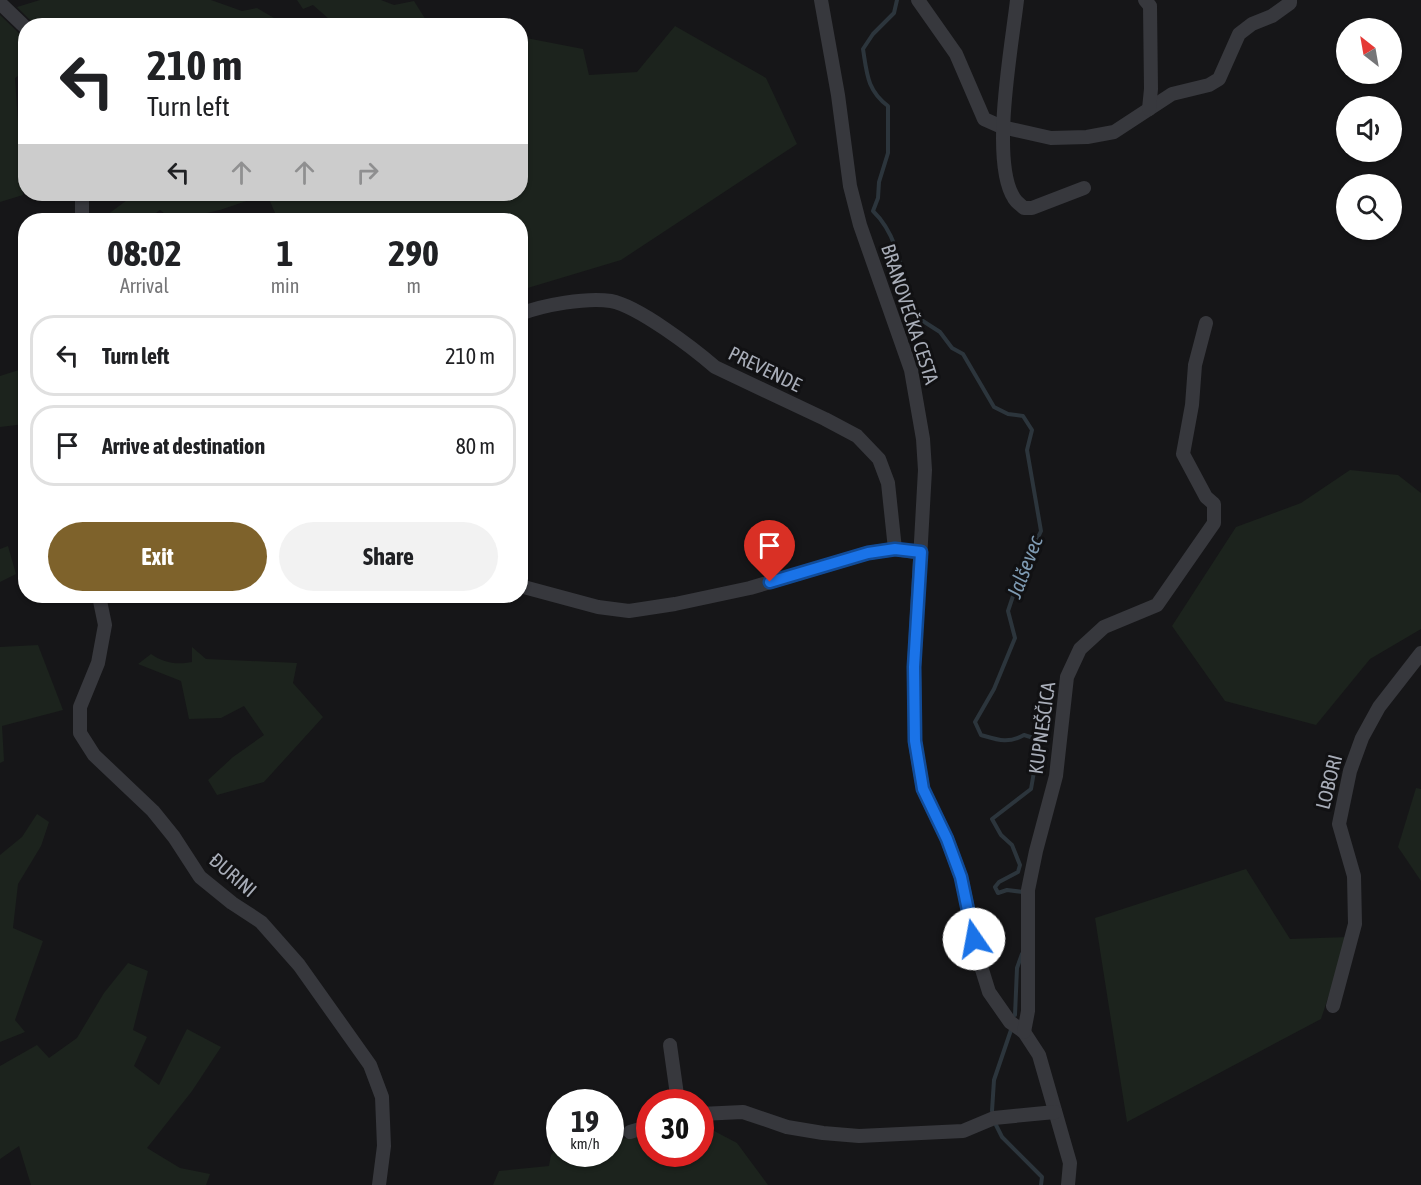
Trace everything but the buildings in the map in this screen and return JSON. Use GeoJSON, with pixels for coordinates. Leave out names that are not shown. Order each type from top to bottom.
{"type":"FeatureCollection","features":[{"type":"Feature","properties":{"kind":"street","name":"BRANOVEČKA CESTA"},"geometry":{"type":"LineString","coordinates":[[821,0],[838,95],[850,186],[860,225],[911,370],[923,439],[925,470],[914,667],[915,741],[923,789],[947,839],[961,877],[979,960],[989,992],[1039,1055],[1070,1163],[1068,1185]]}},
{"type":"Feature","properties":{"kind":"street"},"geometry":{"type":"LineString","coordinates":[[918,0],[956,54],[984,119],[1002,127],[1051,138],[1088,137],[1113,132],[1172,94],[1209,85],[1219,79],[1239,34],[1252,24],[1272,16],[1290,3],[1290,0]]}},
{"type":"Feature","properties":{"kind":"street"},"geometry":{"type":"LineString","coordinates":[[1017,0],[1002,127],[1007,181],[1014,199],[1024,208],[1032,208],[1084,188]]}},
{"type":"Feature","properties":{"kind":"street"},"geometry":{"type":"LineString","coordinates":[[1145,0],[1150,6],[1151,89],[1149,109]]}},
{"type":"Feature","properties":{"kind":"street"},"geometry":{"type":"LineString","coordinates":[[0,3],[18,20]]}},
{"type":"Feature","properties":{"kind":"street","name":"PREVENDE"},"geometry":{"type":"LineString","coordinates":[[528,311],[575,302],[612,301],[647,317],[715,367],[857,436],[879,459],[888,483],[895,549]]}},
{"type":"Feature","properties":{"kind":"street","name":"KUPNEŠČICA"},"geometry":{"type":"LineString","coordinates":[[1018,1027],[1028,1011],[1028,890],[1056,776],[1067,677],[1080,649],[1104,627],[1157,605],[1214,523],[1214,504],[1206,497],[1183,454],[1192,405],[1195,365],[1206,324]]}},
{"type":"Feature","properties":{"kind":"street"},"geometry":{"type":"LineString","coordinates":[[528,588],[598,607],[629,611],[750,588],[868,553],[895,549],[921,552]]}},
{"type":"Feature","properties":{"kind":"street","name":"ĐURINI"},"geometry":{"type":"LineString","coordinates":[[100,603],[105,625],[98,663],[80,707],[80,733],[94,755],[153,811],[174,837],[200,877],[232,903],[261,922],[299,965],[370,1065],[382,1097],[384,1146],[379,1185]]}},
{"type":"Feature","properties":{"kind":"street","name":"LOBORI"},"geometry":{"type":"LineString","coordinates":[[1333,1006],[1355,924],[1354,876],[1339,824],[1350,771],[1362,738],[1379,707],[1421,653]]}},
{"type":"Feature","properties":{"kind":"street"},"geometry":{"type":"LineString","coordinates":[[670,1045],[676,1089]]}},
{"type":"Feature","properties":{"kind":"street"},"geometry":{"type":"LineString","coordinates":[[714,1113],[743,1112],[787,1127],[859,1136],[963,1131],[994,1118],[1055,1112]]}},
{"type":"Feature","properties":{"kind":"street"},"geometry":{"type":"LineString","coordinates":[[630,1132],[636,1130]]}},
{"type":"Feature","properties":{"kind":"shaded area"},"geometry":{"type":"Polygon","coordinates":[[[40,0],[211,0],[242,11],[257,8],[274,18],[28,18],[17,7],[40,0]]]}},
{"type":"Feature","properties":{"kind":"shaded area"},"geometry":{"type":"Polygon","coordinates":[[[297,0],[381,0],[394,5],[414,1],[425,18],[328,18],[313,5],[303,9],[297,0]]]}},
{"type":"Feature","properties":{"kind":"shaded area"},"geometry":{"type":"Polygon","coordinates":[[[0,15],[18,32],[18,76],[15,78],[18,122],[18,197],[0,202],[0,15]]]}},
{"type":"Feature","properties":{"kind":"shaded area"},"geometry":{"type":"Polygon","coordinates":[[[675,26],[766,78],[797,144],[621,260],[528,288],[528,213],[275,213],[270,201],[528,201],[528,38],[583,49],[589,75],[637,72],[675,26]]]}},
{"type":"Feature","properties":{"kind":"shaded area"},"geometry":{"type":"Polygon","coordinates":[[[126,201],[246,201],[207,213],[164,213],[160,210],[156,213],[110,213],[126,201]]]}},
{"type":"Feature","properties":{"kind":"shaded area"},"geometry":{"type":"Polygon","coordinates":[[[18,370],[18,425],[0,427],[0,376],[18,370]]]}},
{"type":"Feature","properties":{"kind":"shaded area"},"geometry":{"type":"Polygon","coordinates":[[[1350,470],[1398,475],[1421,493],[1421,629],[1370,659],[1316,725],[1225,701],[1172,626],[1236,527],[1301,503],[1350,470]]]}},
{"type":"Feature","properties":{"kind":"shaded area"},"geometry":{"type":"Polygon","coordinates":[[[8,546],[16,574],[0,582],[0,549],[8,546]]]}},
{"type":"Feature","properties":{"kind":"shaded area"},"geometry":{"type":"Polygon","coordinates":[[[38,645],[63,710],[2,726],[4,761],[0,763],[0,647],[38,645]]]}},
{"type":"Feature","properties":{"kind":"shaded area"},"geometry":{"type":"Polygon","coordinates":[[[192,647],[206,659],[297,663],[293,683],[323,717],[264,782],[217,795],[208,780],[233,757],[264,735],[244,706],[221,718],[189,719],[181,681],[138,664],[151,654],[170,662],[192,662],[192,647]]]}},
{"type":"Feature","properties":{"kind":"shaded area"},"geometry":{"type":"Polygon","coordinates":[[[1416,788],[1421,789],[1421,881],[1398,847],[1416,788]]]}},
{"type":"Feature","properties":{"kind":"shaded area"},"geometry":{"type":"Polygon","coordinates":[[[37,814],[49,822],[41,846],[18,884],[13,928],[43,941],[15,1020],[25,1032],[0,1042],[0,855],[22,837],[37,814]]]}},
{"type":"Feature","properties":{"kind":"shaded area"},"geometry":{"type":"Polygon","coordinates":[[[1246,869],[1290,939],[1348,937],[1321,1019],[1127,1122],[1095,918],[1246,869]]]}},
{"type":"Feature","properties":{"kind":"shaded area"},"geometry":{"type":"Polygon","coordinates":[[[128,963],[148,971],[133,1030],[147,1037],[134,1066],[159,1085],[187,1029],[221,1047],[192,1091],[147,1148],[180,1168],[210,1174],[206,1185],[31,1185],[19,1146],[0,1159],[0,1066],[37,1045],[49,1058],[77,1038],[104,993],[128,963]]]}},
{"type":"Feature","properties":{"kind":"shaded area"},"geometry":{"type":"Polygon","coordinates":[[[714,1131],[737,1143],[768,1185],[493,1185],[499,1171],[546,1166],[624,1167],[624,1139],[636,1136],[636,1167],[714,1167],[714,1131]]]}},
{"type":"Feature","properties":{"kind":"waterway","name":"Jalševec"},"geometry":{"type":"LineString","coordinates":[[897,0],[894,13],[873,34],[863,49],[872,88],[888,106],[888,153],[873,211],[890,234],[895,246],[912,314],[940,332],[952,348],[963,354],[994,407],[1008,414],[1023,416],[1032,430],[1027,450],[1041,531],[1019,578],[1008,611],[1015,638],[994,689],[975,722],[981,735],[1003,740],[1024,735],[1037,739],[1041,752],[1035,766],[1031,789],[992,819],[1001,835],[1012,845],[1020,865],[1018,872],[999,882],[995,887],[998,893],[1007,890],[1023,892],[1023,895]]}},
{"type":"Feature","properties":{"kind":"waterway","name":"Jalševec"},"geometry":{"type":"LineString","coordinates":[[1015,1015],[1017,968],[1022,954]]}},
{"type":"Feature","properties":{"kind":"waterway","name":"Jalševec"},"geometry":{"type":"LineString","coordinates":[[992,1111],[994,1080],[1011,1030]]}},
{"type":"Feature","properties":{"kind":"waterway","name":"Jalševec"},"geometry":{"type":"LineString","coordinates":[[994,1121],[1002,1137],[1042,1177],[1041,1185]]}},
{"type":"Feature","properties":{"kind":"route"},"geometry":{"type":"LineString","coordinates":[[770,582],[868,553],[895,549],[921,552],[914,667],[915,741],[923,789],[947,839],[961,877],[974,939]]}}]}
